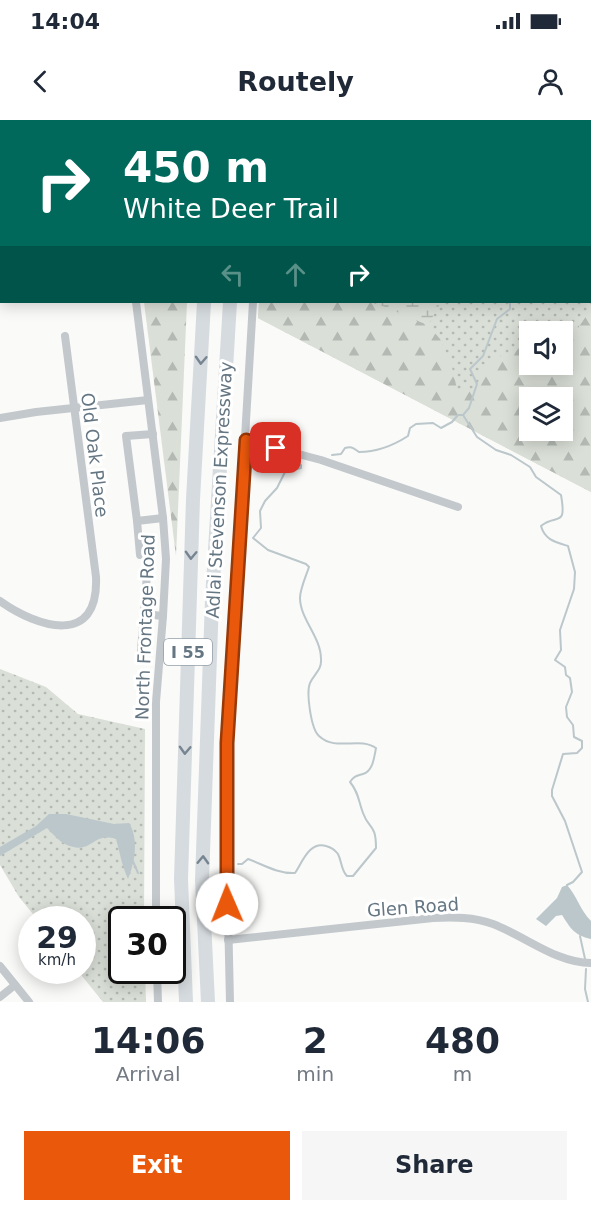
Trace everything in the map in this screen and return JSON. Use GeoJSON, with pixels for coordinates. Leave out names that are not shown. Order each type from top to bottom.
{"type":"FeatureCollection","features":[{"type":"Feature","properties":{"kind":"highway","name":"Adlai Stevenson Expressway"},"geometry":{"type":"LineString","coordinates":[[186,1002],[181,868],[193,499],[204,303]]}},
{"type":"Feature","properties":{"kind":"highway","name":"Adlai Stevenson Expressway"},"geometry":{"type":"LineString","coordinates":[[208,1002],[202,880],[212,600],[230,303]]}},
{"type":"Feature","properties":{"kind":"street","name":"North Frontage Road"},"geometry":{"type":"LineString","coordinates":[[136,303],[166,559],[156,702],[156,906]]}},
{"type":"Feature","properties":{"kind":"street"},"geometry":{"type":"LineString","coordinates":[[230,1002],[227,743],[253,303]]}},
{"type":"Feature","properties":{"kind":"street","name":"Old Oak Place"},"geometry":{"type":"LineString","coordinates":[[0,602],[45,624],[70,626],[85,616],[94,604],[96,577],[65,336]]}},
{"type":"Feature","properties":{"kind":"street"},"geometry":{"type":"LineString","coordinates":[[0,418],[148,400]]}},
{"type":"Feature","properties":{"kind":"street"},"geometry":{"type":"LineString","coordinates":[[140,555],[126,436],[153,434]]}},
{"type":"Feature","properties":{"kind":"street"},"geometry":{"type":"LineString","coordinates":[[246,440],[321,460],[458,507]]}},
{"type":"Feature","properties":{"kind":"street"},"geometry":{"type":"LineString","coordinates":[[137,521],[163,518]]}},
{"type":"Feature","properties":{"kind":"street"},"geometry":{"type":"LineString","coordinates":[[141,650],[147,574]]}},
{"type":"Feature","properties":{"kind":"street"},"geometry":{"type":"LineString","coordinates":[[144,614],[163,616]]}},
{"type":"Feature","properties":{"kind":"street","name":"Glen Road"},"geometry":{"type":"LineString","coordinates":[[228,940],[460,917],[495,925],[568,960],[591,963]]}},
{"type":"Feature","properties":{"kind":"street"},"geometry":{"type":"LineString","coordinates":[[0,966],[29,1002]]}},
{"type":"Feature","properties":{"kind":"street"},"geometry":{"type":"LineString","coordinates":[[157,984],[158,1002]]}},
{"type":"Feature","properties":{"kind":"street"},"geometry":{"type":"LineString","coordinates":[[0,997],[15,985]]}},
{"type":"Feature","properties":{"kind":"green space"},"geometry":{"type":"Polygon","coordinates":[[[144,303],[187,303],[176,556],[144,303]]]}},
{"type":"Feature","properties":{"kind":"green space"},"geometry":{"type":"Polygon","coordinates":[[[259,303],[591,303],[591,492],[258,318],[259,303]]]}},
{"type":"Feature","properties":{"kind":"green space"},"geometry":{"type":"Polygon","coordinates":[[[259,303],[373,303],[428,325],[440,339],[451,363],[457,389],[479,389],[481,374],[490,358],[513,354],[519,348],[519,375],[573,375],[573,327],[578,328],[591,309],[591,492],[258,318],[259,303]]]}},
{"type":"Feature","properties":{"kind":"green space"},"geometry":{"type":"Polygon","coordinates":[[[375,303],[440,303],[428,325],[375,303]]]}},
{"type":"Feature","properties":{"kind":"green space"},"geometry":{"type":"Polygon","coordinates":[[[0,669],[46,687],[78,714],[145,729],[144,906],[108,906],[108,984],[145,984],[146,1002],[103,1002],[88,984],[96,984],[96,906],[26,906],[0,865],[0,669]]]}},
{"type":"Feature","properties":{"kind":"shaded area"},"geometry":{"type":"Polygon","coordinates":[[[49,814],[66,814],[114,824],[129,823],[134,836],[135,851],[128,879],[116,839],[108,837],[81,848],[74,847],[63,843],[47,828],[0,856],[0,847],[36,826],[49,814]]]}},
{"type":"Feature","properties":{"kind":"shaded area"},"geometry":{"type":"Polygon","coordinates":[[[567,885],[591,921],[591,939],[574,931],[562,915],[556,916],[546,926],[536,919],[557,898],[562,887],[567,885]]]}},
{"type":"Feature","properties":{"kind":"waterway"},"geometry":{"type":"LineString","coordinates":[[332,455],[341,454],[347,447],[359,452],[372,451],[408,436],[410,428],[416,424],[433,423],[441,428],[452,422],[458,415],[463,415],[469,408],[477,384],[470,369],[483,356],[497,319],[510,309],[510,303]]}},
{"type":"Feature","properties":{"kind":"waterway"},"geometry":{"type":"LineString","coordinates":[[463,415],[477,437],[496,450],[511,455],[530,467],[536,477],[561,495],[563,512],[561,516],[541,526],[548,537],[568,546],[575,572],[574,589],[560,630],[561,650],[555,660],[565,667],[566,675],[570,678],[572,692],[566,707],[567,717],[573,725],[574,737],[582,741],[582,748],[577,753],[563,754],[552,790],[552,796],[565,821],[582,872],[567,885]]}},
{"type":"Feature","properties":{"kind":"waterway"},"geometry":{"type":"LineString","coordinates":[[238,864],[248,859],[276,870],[295,873],[307,854],[320,845],[328,846],[335,851],[345,874],[353,876],[376,848],[373,830],[365,818],[357,793],[350,782],[355,776],[369,770],[376,748],[362,743],[340,744],[326,741],[316,732],[312,719],[309,688],[321,659],[318,643],[301,606],[301,591],[309,567],[268,550],[253,538],[261,528],[260,511],[265,501],[277,488],[285,472],[301,468],[301,465]]}},
{"type":"Feature","properties":{"kind":"waterway"},"geometry":{"type":"LineString","coordinates":[[132,859],[138,873]]}},
{"type":"Feature","properties":{"kind":"waterway"},"geometry":{"type":"LineString","coordinates":[[580,936],[585,959]]}},
{"type":"Feature","properties":{"kind":"waterway"},"geometry":{"type":"LineString","coordinates":[[586,969],[585,989],[588,1002]]}},
{"type":"Feature","properties":{"kind":"route"},"geometry":{"type":"LineString","coordinates":[[227,904],[227,743],[246,440],[276,448]]}}]}
